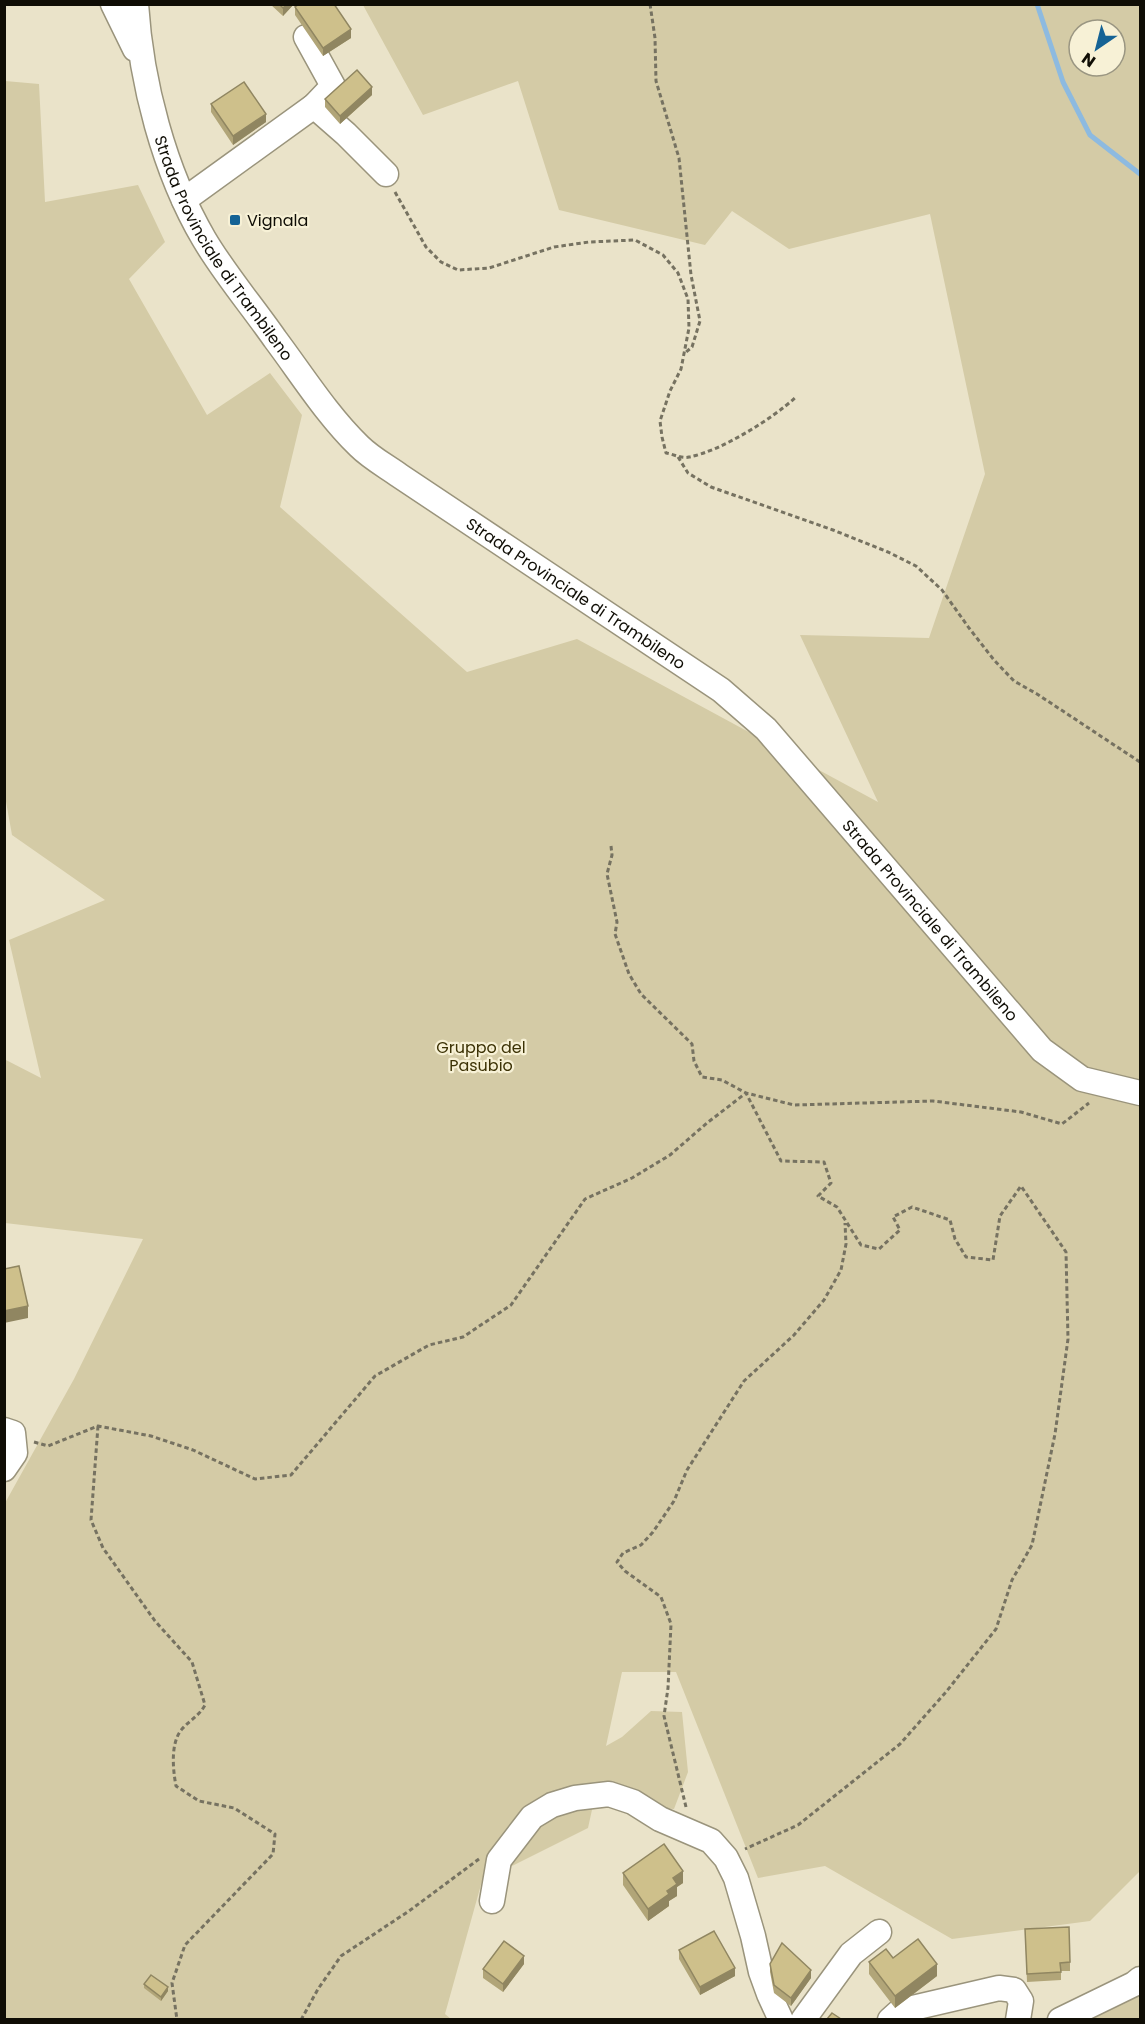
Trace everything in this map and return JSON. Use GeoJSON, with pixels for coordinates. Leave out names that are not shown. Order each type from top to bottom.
{"type":"FeatureCollection","features":[{"type":"Feature","properties":{"kind":"street"},"geometry":{"type":"LineString","coordinates":[[113,4],[143,64]]}},
{"type":"Feature","properties":{"kind":"street","name":"Strada Provinciale di Trambileno"},"geometry":{"type":"LineString","coordinates":[[136,4],[138,37],[143,64],[164,149],[184,200],[205,240],[326,409],[360,447],[399,476],[721,690],[766,729],[1042,1050],[1082,1079],[1140,1094]]}},
{"type":"Feature","properties":{"kind":"street"},"geometry":{"type":"LineString","coordinates":[[184,200],[314,106],[333,86],[306,37]]}},
{"type":"Feature","properties":{"kind":"street"},"geometry":{"type":"LineString","coordinates":[[314,106],[386,174]]}},
{"type":"Feature","properties":{"kind":"street"},"geometry":{"type":"LineString","coordinates":[[4,1469],[15,1453],[9,1431]]}},
{"type":"Feature","properties":{"kind":"street"},"geometry":{"type":"LineString","coordinates":[[492,1901],[500,1860],[514,1838],[532,1817],[552,1805],[575,1798],[609,1794],[633,1802],[660,1819],[711,1841],[726,1858],[736,1878],[768,1994],[782,2019]]}},
{"type":"Feature","properties":{"kind":"street"},"geometry":{"type":"LineString","coordinates":[[803,2019],[851,1954],[879,1932]]}},
{"type":"Feature","properties":{"kind":"street"},"geometry":{"type":"LineString","coordinates":[[1060,2019],[1140,1979]]}},
{"type":"Feature","properties":{"kind":"street"},"geometry":{"type":"LineString","coordinates":[[890,2019],[900,2011],[999,1988],[1014,1990],[1021,2001],[1018,2019]]}},
{"type":"Feature","properties":{"kind":"path"},"geometry":{"type":"LineString","coordinates":[[650,4],[655,38],[656,81],[679,158],[691,275],[700,321],[692,346],[684,353]]}},
{"type":"Feature","properties":{"kind":"path"},"geometry":{"type":"LineString","coordinates":[[386,174],[426,247],[441,262],[458,270],[489,268],[554,247],[589,242],[635,240],[663,255],[678,273],[688,298],[689,328],[681,369],[670,391],[660,421],[666,453],[687,458],[720,447],[777,412],[796,397]]}},
{"type":"Feature","properties":{"kind":"path"},"geometry":{"type":"LineString","coordinates":[[677,455],[688,473],[711,488],[833,530],[916,566],[942,590],[987,652],[1014,681],[1140,762]]}},
{"type":"Feature","properties":{"kind":"path"},"geometry":{"type":"LineString","coordinates":[[611,846],[612,855],[608,874],[617,922],[615,934],[629,974],[641,994],[692,1044],[694,1061],[702,1077],[722,1080],[746,1093],[794,1105],[933,1101],[1021,1112],[1062,1124],[1110,1086]]}},
{"type":"Feature","properties":{"kind":"path"},"geometry":{"type":"LineString","coordinates":[[726,1858],[798,1825],[900,1744],[946,1692],[996,1629],[1012,1580],[1032,1545],[1055,1434],[1068,1339],[1066,1252],[1021,1186],[1000,1216],[993,1260],[966,1257],[955,1239],[950,1220],[912,1207],[893,1216],[900,1230],[879,1249],[861,1245],[837,1207],[818,1196],[831,1183],[824,1162],[781,1161],[746,1093]]}},
{"type":"Feature","properties":{"kind":"path"},"geometry":{"type":"LineString","coordinates":[[9,1431],[26,1440],[48,1446],[98,1426],[151,1436],[193,1450],[255,1479],[291,1475],[375,1376],[429,1345],[463,1337],[510,1305],[585,1199],[632,1178],[670,1155],[746,1093]]}},
{"type":"Feature","properties":{"kind":"path"},"geometry":{"type":"LineString","coordinates":[[694,1832],[688,1819],[664,1716],[668,1688],[671,1624],[661,1597],[624,1571],[617,1562],[623,1553],[641,1545],[658,1524],[674,1501],[687,1470],[744,1381],[794,1335],[824,1300],[841,1270],[846,1244],[845,1221]]}},
{"type":"Feature","properties":{"kind":"path"},"geometry":{"type":"LineString","coordinates":[[98,1426],[91,1520],[103,1548],[155,1621],[192,1662],[205,1705],[200,1715],[180,1731],[172,1760],[176,1786],[199,1801],[234,1808],[275,1834],[273,1854],[185,1945],[172,1983],[177,2019]]}},
{"type":"Feature","properties":{"kind":"path"},"geometry":{"type":"LineString","coordinates":[[301,2019],[341,1956],[409,1911],[487,1853],[514,1838]]}},
{"type":"Feature","properties":{"kind":"green space","name":"Gruppo del Pasubio"},"geometry":{"type":"Polygon","coordinates":[[[363,5],[1140,5],[1140,1871],[1090,1921],[952,1939],[825,1866],[758,1878],[676,1672],[622,1672],[606,1746],[622,1737],[651,1711],[682,1712],[688,1772],[674,1809],[660,1808],[597,1787],[588,1828],[482,1881],[445,2014],[451,2019],[5,2019],[5,1503],[74,1379],[143,1239],[5,1223],[4,1059],[41,1078],[9,940],[105,900],[12,835],[5,796],[5,81],[39,84],[45,202],[138,185],[165,242],[129,279],[207,415],[270,373],[302,415],[280,507],[467,672],[577,639],[878,802],[800,635],[929,638],[985,474],[930,214],[789,249],[732,211],[705,245],[559,210],[518,81],[423,115],[363,5]]]}},
{"type":"Feature","properties":{"kind":"green space"},"geometry":{"type":"Polygon","coordinates":[[[1140,1990],[1140,2019],[1093,2019],[1140,1990]]]}},
{"type":"Feature","properties":{"kind":"building"},"geometry":{"type":"Polygon","coordinates":[[[299,4],[334,4],[351,29],[323,48],[295,7],[299,4]]]}},
{"type":"Feature","properties":{"kind":"building"},"geometry":{"type":"Polygon","coordinates":[[[357,70],[372,87],[340,116],[325,99],[357,70]]]}},
{"type":"Feature","properties":{"kind":"building"},"geometry":{"type":"Polygon","coordinates":[[[244,82],[266,114],[233,136],[211,104],[244,82]]]}},
{"type":"Feature","properties":{"kind":"building"},"geometry":{"type":"Polygon","coordinates":[[[19,1266],[28,1306],[4,1311],[4,1269],[19,1266]]]}},
{"type":"Feature","properties":{"kind":"building"},"geometry":{"type":"Polygon","coordinates":[[[664,1844],[683,1871],[673,1878],[677,1884],[667,1891],[669,1894],[648,1909],[623,1873],[664,1844]]]}},
{"type":"Feature","properties":{"kind":"building"},"geometry":{"type":"Polygon","coordinates":[[[1069,1927],[1070,1962],[1060,1963],[1061,1972],[1027,1974],[1025,1929],[1069,1927]]]}},
{"type":"Feature","properties":{"kind":"building"},"geometry":{"type":"Polygon","coordinates":[[[714,1931],[735,1968],[700,1987],[679,1950],[714,1931]]]}},
{"type":"Feature","properties":{"kind":"building"},"geometry":{"type":"Polygon","coordinates":[[[918,1939],[937,1964],[895,1996],[869,1962],[886,1949],[893,1958],[918,1939]]]}},
{"type":"Feature","properties":{"kind":"building"},"geometry":{"type":"Polygon","coordinates":[[[504,1941],[524,1956],[503,1984],[483,1969],[504,1941]]]}},
{"type":"Feature","properties":{"kind":"building"},"geometry":{"type":"Polygon","coordinates":[[[782,1943],[811,1970],[791,1998],[774,1985],[770,1964],[782,1943]]]}},
{"type":"Feature","properties":{"kind":"building"},"geometry":{"type":"Polygon","coordinates":[[[151,1975],[168,1987],[161,1997],[144,1984],[151,1975]]]}},
{"type":"Feature","properties":{"kind":"building"},"geometry":{"type":"Polygon","coordinates":[[[832,2013],[841,2019],[827,2019],[832,2013]]]}},
{"type":"Feature","properties":{"kind":"waterway"},"geometry":{"type":"LineString","coordinates":[[1037,4],[1063,82],[1090,135],[1140,174]]}},
{"type":"Feature","properties":{"kind":"place","name":"Vignala"},"geometry":{"type":"Point","coordinates":[235,220]}}]}
